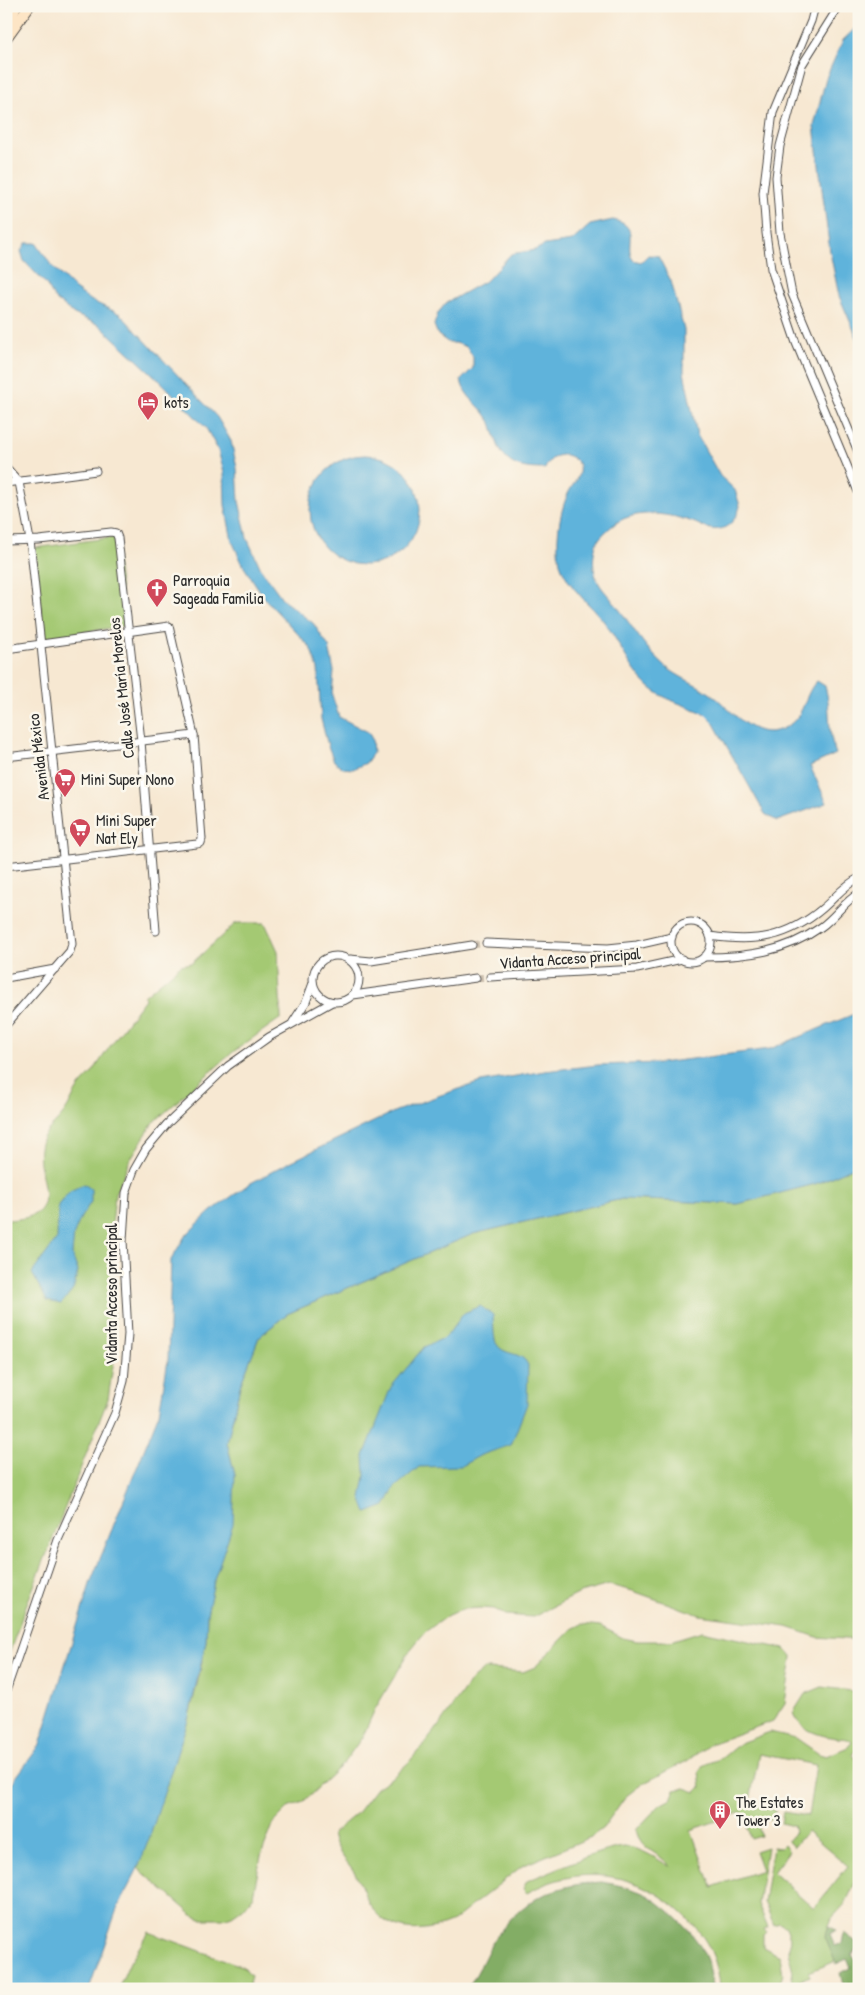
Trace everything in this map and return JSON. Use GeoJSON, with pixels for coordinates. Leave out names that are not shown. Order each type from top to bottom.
{"type":"FeatureCollection","features":[{"type":"Feature","properties":{"kind":"street"},"geometry":{"type":"LineString","coordinates":[[6,28],[16,6]]}},
{"type":"Feature","properties":{"kind":"street"},"geometry":{"type":"LineString","coordinates":[[6,38],[29,6]]}},
{"type":"Feature","properties":{"kind":"street"},"geometry":{"type":"LineString","coordinates":[[815,6],[811,22],[773,112],[763,192],[766,233],[771,270],[796,343],[859,494]]}},
{"type":"Feature","properties":{"kind":"street"},"geometry":{"type":"LineString","coordinates":[[838,6],[802,65],[780,146],[776,177],[780,233],[792,294],[810,341],[859,454]]}},
{"type":"Feature","properties":{"kind":"street"},"geometry":{"type":"LineString","coordinates":[[6,467],[19,482]]}},
{"type":"Feature","properties":{"kind":"street"},"geometry":{"type":"LineString","coordinates":[[6,483],[96,471]]}},
{"type":"Feature","properties":{"kind":"street","name":"Avenida México"},"geometry":{"type":"LineString","coordinates":[[6,1025],[55,969],[70,950],[72,944],[30,540],[19,482]]}},
{"type":"Feature","properties":{"kind":"street","name":"Calle José María Morelos"},"geometry":{"type":"LineString","coordinates":[[30,540],[116,533],[141,741],[156,931]]}},
{"type":"Feature","properties":{"kind":"street"},"geometry":{"type":"LineString","coordinates":[[6,541],[30,540]]}},
{"type":"Feature","properties":{"kind":"street"},"geometry":{"type":"LineString","coordinates":[[6,649],[129,629],[169,626],[194,734],[201,843],[6,866]]}},
{"type":"Feature","properties":{"kind":"street"},"geometry":{"type":"LineString","coordinates":[[6,757],[194,734]]}},
{"type":"Feature","properties":{"kind":"street"},"geometry":{"type":"LineString","coordinates":[[710,936],[734,939],[767,938],[802,925],[840,891],[859,878]]}},
{"type":"Feature","properties":{"kind":"street","name":"Vidanta Acceso principal"},"geometry":{"type":"LineString","coordinates":[[490,977],[618,971],[682,959],[693,961],[704,957],[741,957],[769,951],[800,941],[823,926],[859,894]]}},
{"type":"Feature","properties":{"kind":"street"},"geometry":{"type":"LineString","coordinates":[[682,959],[673,950],[672,937],[679,926],[691,922],[703,925],[710,936],[710,948],[704,957]]}},
{"type":"Feature","properties":{"kind":"street"},"geometry":{"type":"LineString","coordinates":[[486,943],[608,948],[637,945],[672,937]]}},
{"type":"Feature","properties":{"kind":"street"},"geometry":{"type":"LineString","coordinates":[[293,1022],[306,1002],[316,967],[321,961],[334,955],[371,961],[472,945]]}},
{"type":"Feature","properties":{"kind":"street"},"geometry":{"type":"LineString","coordinates":[[313,982],[319,995],[332,1002],[347,1000],[357,990],[360,976],[355,964],[350,959]]}},
{"type":"Feature","properties":{"kind":"street"},"geometry":{"type":"LineString","coordinates":[[6,978],[55,969]]}},
{"type":"Feature","properties":{"kind":"street","name":"Vidanta Acceso principal"},"geometry":{"type":"LineString","coordinates":[[353,995],[476,978]]}},
{"type":"Feature","properties":{"kind":"street","name":"Vidanta Acceso principal"},"geometry":{"type":"LineString","coordinates":[[6,1691],[58,1540],[115,1413],[124,1380],[128,1334],[122,1240],[126,1193],[134,1170],[156,1136],[228,1066],[293,1022],[332,1002]]}},
{"type":"Feature","properties":{"kind":"green space"},"geometry":{"type":"Polygon","coordinates":[[[114,537],[125,626],[44,638],[35,548],[114,537]]]}},
{"type":"Feature","properties":{"kind":"green space"},"geometry":{"type":"Polygon","coordinates":[[[236,923],[265,923],[278,951],[281,1018],[233,1052],[153,1123],[131,1158],[115,1194],[111,1236],[115,1353],[108,1399],[26,1606],[6,1662],[6,1220],[27,1217],[39,1211],[44,1202],[40,1150],[44,1136],[64,1113],[79,1087],[92,1073],[145,999],[144,996],[181,965],[192,963],[236,923]]]}},
{"type":"Feature","properties":{"kind":"green space"},"geometry":{"type":"Polygon","coordinates":[[[859,1165],[859,1640],[817,1637],[787,1627],[700,1615],[633,1591],[609,1585],[580,1593],[533,1617],[505,1615],[494,1609],[465,1609],[448,1615],[425,1632],[411,1649],[375,1709],[363,1736],[342,1765],[303,1802],[288,1808],[274,1822],[261,1856],[253,1896],[242,1909],[232,1916],[223,1919],[201,1919],[191,1914],[138,1868],[188,1720],[199,1677],[206,1641],[207,1614],[235,1475],[227,1443],[240,1386],[259,1337],[287,1314],[473,1234],[622,1199],[738,1204],[815,1184],[859,1165]]]}},
{"type":"Feature","properties":{"kind":"green space"},"geometry":{"type":"Polygon","coordinates":[[[582,1624],[600,1626],[623,1638],[637,1641],[670,1641],[702,1631],[785,1649],[792,1657],[785,1703],[773,1721],[710,1744],[687,1761],[642,1784],[625,1797],[603,1828],[591,1837],[522,1866],[453,1921],[419,1930],[397,1927],[387,1922],[370,1905],[355,1873],[341,1855],[332,1834],[357,1813],[376,1788],[394,1776],[409,1762],[435,1731],[472,1679],[483,1670],[523,1672],[535,1667],[572,1629],[582,1624]]]}},
{"type":"Feature","properties":{"kind":"green space"},"geometry":{"type":"Polygon","coordinates":[[[822,1687],[859,1692],[859,1748],[852,1754],[859,1763],[859,1875],[845,1904],[832,1918],[825,1936],[836,1961],[809,1972],[810,1976],[800,1980],[803,1988],[813,1984],[813,1989],[790,1989],[793,1971],[788,1951],[791,1940],[786,1927],[779,1923],[774,1925],[764,1902],[773,1847],[780,1848],[783,1845],[789,1851],[773,1872],[814,1908],[848,1866],[807,1831],[794,1847],[787,1841],[795,1832],[793,1826],[781,1823],[783,1812],[808,1816],[816,1765],[759,1754],[749,1805],[776,1810],[774,1820],[759,1819],[757,1821],[761,1836],[751,1839],[742,1812],[691,1830],[712,1887],[762,1870],[755,1851],[767,1847],[758,1904],[768,1927],[764,1929],[766,1932],[763,1935],[763,1947],[780,1956],[783,1974],[778,1989],[720,1989],[719,1977],[713,1956],[704,1938],[682,1913],[665,1899],[647,1888],[608,1876],[588,1875],[567,1878],[527,1893],[523,1889],[527,1881],[615,1848],[637,1849],[671,1867],[641,1842],[636,1830],[660,1805],[671,1799],[675,1790],[685,1788],[696,1792],[701,1787],[699,1772],[704,1765],[722,1758],[740,1743],[770,1732],[796,1738],[819,1754],[826,1756],[848,1747],[852,1742],[850,1740],[824,1736],[811,1731],[800,1724],[793,1713],[805,1694],[822,1687]]]}},
{"type":"Feature","properties":{"kind":"green space"},"geometry":{"type":"Polygon","coordinates":[[[603,1882],[647,1895],[678,1919],[700,1945],[705,1955],[709,1965],[712,1989],[466,1989],[501,1930],[525,1906],[552,1891],[568,1886],[603,1882]]]}},
{"type":"Feature","properties":{"kind":"green space"},"geometry":{"type":"Polygon","coordinates":[[[829,1926],[836,1930],[830,1934],[835,1946],[842,1943],[844,1933],[859,1944],[852,1955],[859,1962],[856,1974],[859,1975],[859,1989],[851,1989],[848,1982],[850,1989],[844,1989],[840,1973],[851,1968],[847,1959],[836,1964],[825,1937],[829,1926]]]}},
{"type":"Feature","properties":{"kind":"green space"},"geometry":{"type":"Polygon","coordinates":[[[149,1932],[244,1967],[251,1976],[249,1983],[252,1989],[118,1989],[130,1962],[149,1932]]]}},
{"type":"Feature","properties":{"kind":"water"},"geometry":{"type":"Polygon","coordinates":[[[859,25],[859,342],[839,296],[830,252],[814,126],[826,78],[843,40],[859,25]]]}},
{"type":"Feature","properties":{"kind":"water"},"geometry":{"type":"Polygon","coordinates":[[[613,220],[622,223],[629,231],[630,254],[633,260],[641,262],[648,255],[658,256],[671,281],[684,330],[684,372],[697,435],[720,476],[735,490],[740,506],[734,520],[730,524],[717,529],[660,514],[639,515],[619,521],[603,534],[596,545],[594,568],[596,579],[645,645],[666,667],[711,694],[752,728],[771,732],[790,725],[800,713],[812,686],[817,681],[825,686],[831,737],[836,754],[810,766],[827,803],[777,821],[765,814],[713,722],[705,714],[668,699],[648,686],[635,671],[605,623],[568,581],[560,563],[558,547],[559,529],[564,504],[579,473],[577,462],[570,456],[561,455],[553,458],[545,469],[535,469],[519,466],[507,459],[498,446],[489,420],[468,396],[461,380],[473,368],[473,357],[467,347],[456,343],[449,343],[438,335],[434,325],[438,313],[446,303],[487,280],[511,254],[535,250],[545,245],[572,241],[590,225],[613,220]]]}},
{"type":"Feature","properties":{"kind":"water"},"geometry":{"type":"Polygon","coordinates":[[[26,243],[36,243],[52,266],[75,289],[92,301],[120,314],[217,417],[231,441],[237,468],[239,501],[247,538],[261,569],[284,601],[313,623],[329,647],[334,671],[332,695],[339,717],[368,732],[372,739],[373,753],[366,763],[353,769],[343,768],[334,761],[321,719],[318,669],[310,647],[266,600],[244,567],[232,541],[225,505],[224,473],[218,450],[206,428],[160,381],[99,325],[74,314],[55,299],[46,284],[24,261],[21,251],[26,243]]]}},
{"type":"Feature","properties":{"kind":"water"},"geometry":{"type":"Polygon","coordinates":[[[365,455],[386,459],[404,471],[416,489],[420,510],[416,531],[404,549],[386,561],[365,565],[344,561],[326,549],[314,531],[310,510],[314,489],[326,471],[344,459],[365,455]]]}},
{"type":"Feature","properties":{"kind":"water"},"geometry":{"type":"Polygon","coordinates":[[[859,1012],[859,1165],[815,1184],[738,1204],[622,1199],[473,1234],[287,1314],[259,1337],[240,1386],[227,1443],[235,1475],[233,1524],[215,1577],[207,1614],[206,1641],[188,1720],[138,1868],[117,1909],[89,1989],[6,1989],[6,1791],[40,1745],[91,1581],[159,1413],[168,1360],[171,1260],[185,1236],[210,1212],[249,1184],[396,1111],[441,1095],[481,1082],[545,1071],[598,1065],[660,1063],[770,1049],[859,1012]]]}},
{"type":"Feature","properties":{"kind":"water"},"geometry":{"type":"Polygon","coordinates":[[[84,1184],[91,1189],[91,1202],[81,1217],[74,1234],[72,1255],[78,1271],[73,1290],[61,1304],[47,1301],[32,1273],[57,1239],[58,1205],[70,1191],[84,1184]]]}},
{"type":"Feature","properties":{"kind":"water"},"geometry":{"type":"Polygon","coordinates":[[[480,1306],[493,1315],[495,1340],[499,1347],[521,1357],[528,1365],[527,1404],[511,1445],[481,1455],[461,1466],[419,1467],[394,1488],[385,1506],[367,1513],[361,1498],[365,1476],[364,1456],[391,1387],[424,1347],[446,1337],[464,1313],[480,1306]]]}},
{"type":"Feature","properties":{"kind":"tunnel"},"geometry":{"type":"LineString","coordinates":[[472,945],[486,943]]}},
{"type":"Feature","properties":{"kind":"tunnel"},"geometry":{"type":"LineString","coordinates":[[476,978],[490,977]]}},
{"type":"Feature","properties":{"kind":"place","name":"kots"},"geometry":{"type":"Point","coordinates":[148,421]}},
{"type":"Feature","properties":{"kind":"place","name":"Parroquia Sageada Familia"},"geometry":{"type":"Point","coordinates":[157,608]}},
{"type":"Feature","properties":{"kind":"place","name":"Mini Super Nono"},"geometry":{"type":"Point","coordinates":[65,798]}},
{"type":"Feature","properties":{"kind":"place","name":"Mini Super Nat Ely"},"geometry":{"type":"Point","coordinates":[80,848]}},
{"type":"Feature","properties":{"kind":"place","name":"The Estates Tower 3"},"geometry":{"type":"Point","coordinates":[720,1830]}}]}
